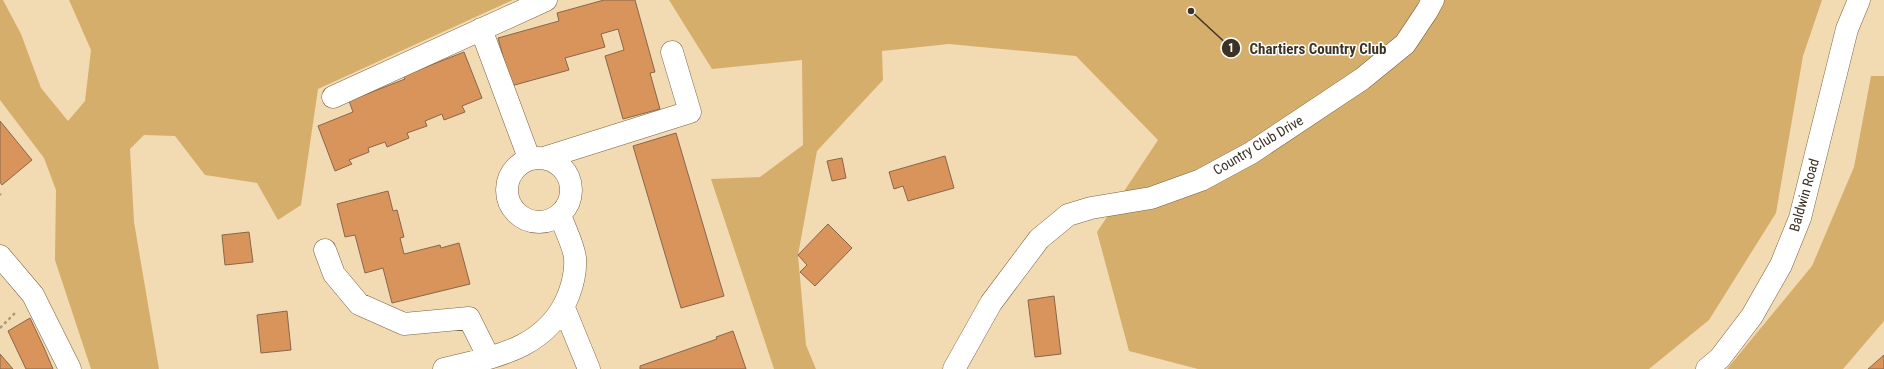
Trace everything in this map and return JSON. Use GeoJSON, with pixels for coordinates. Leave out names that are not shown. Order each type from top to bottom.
{"type":"FeatureCollection","features":[{"type":"Feature","properties":{"kind":"street"},"geometry":{"type":"LineString","coordinates":[[332,98],[546,0]]}},
{"type":"Feature","properties":{"kind":"street","name":"Country Club Drive"},"geometry":{"type":"LineString","coordinates":[[954,369],[991,303],[1039,239],[1068,214],[1091,208],[1151,198],[1201,180],[1251,153],[1362,79],[1405,44],[1427,11],[1432,0]]}},
{"type":"Feature","properties":{"kind":"street","name":"Baldwin Road"},"geometry":{"type":"LineString","coordinates":[[1707,369],[1720,358],[1752,316],[1781,265],[1800,218],[1847,29],[1859,0]]}},
{"type":"Feature","properties":{"kind":"street"},"geometry":{"type":"LineString","coordinates":[[482,29],[537,158]]}},
{"type":"Feature","properties":{"kind":"street"},"geometry":{"type":"LineString","coordinates":[[537,158],[557,163],[566,171],[572,187],[569,203],[560,215],[542,222],[528,221],[517,214],[508,201],[506,188],[508,178],[519,164],[537,158],[690,112],[672,52]]}},
{"type":"Feature","properties":{"kind":"street"},"geometry":{"type":"LineString","coordinates":[[444,369],[512,351],[538,337],[564,308],[574,281],[575,258],[560,215]]}},
{"type":"Feature","properties":{"kind":"street"},"geometry":{"type":"LineString","coordinates":[[325,250],[334,274],[359,304],[404,324],[469,318],[489,358]]}},
{"type":"Feature","properties":{"kind":"street"},"geometry":{"type":"LineString","coordinates":[[0,256],[33,295],[70,369]]}},
{"type":"Feature","properties":{"kind":"street"},"geometry":{"type":"LineString","coordinates":[[564,308],[589,369]]}},
{"type":"Feature","properties":{"kind":"shaded area"},"geometry":{"type":"Polygon","coordinates":[[[0,0],[3,0],[21,34],[41,88],[68,121],[85,101],[91,50],[69,0],[513,0],[318,89],[301,205],[278,220],[257,183],[205,175],[175,136],[144,135],[130,149],[134,222],[159,369],[91,369],[55,260],[56,190],[44,158],[0,100],[0,0]]]}},
{"type":"Feature","properties":{"kind":"shaded area"},"geometry":{"type":"Polygon","coordinates":[[[669,0],[1822,0],[1803,56],[1776,213],[1709,320],[1649,369],[1198,369],[1129,351],[1097,232],[1158,140],[1076,56],[949,44],[882,51],[883,80],[817,151],[798,255],[806,345],[816,369],[774,369],[711,179],[760,177],[803,145],[802,60],[712,69],[669,0]]]}},
{"type":"Feature","properties":{"kind":"shaded area"},"geometry":{"type":"Polygon","coordinates":[[[1871,76],[1884,76],[1884,321],[1843,369],[1727,369],[1812,266],[1854,167],[1871,76]]]}},
{"type":"Feature","properties":{"kind":"building"},"geometry":{"type":"Polygon","coordinates":[[[604,0],[635,0],[655,72],[650,73],[660,109],[623,119],[605,56],[624,50],[618,29],[601,34],[605,47],[565,58],[569,70],[511,86],[498,38],[559,21],[557,13],[604,0]]]}},
{"type":"Feature","properties":{"kind":"building"},"geometry":{"type":"Polygon","coordinates":[[[464,52],[482,98],[462,106],[465,112],[444,120],[442,114],[425,121],[427,126],[407,133],[409,138],[387,147],[385,142],[368,148],[369,152],[349,160],[352,164],[335,171],[318,126],[353,112],[349,101],[405,79],[403,76],[464,52]]]}},
{"type":"Feature","properties":{"kind":"building"},"geometry":{"type":"Polygon","coordinates":[[[0,121],[32,160],[2,185],[0,182],[0,121]]]}},
{"type":"Feature","properties":{"kind":"building"},"geometry":{"type":"Polygon","coordinates":[[[676,133],[724,296],[681,308],[633,146],[676,133]]]}},
{"type":"Feature","properties":{"kind":"building"},"geometry":{"type":"Polygon","coordinates":[[[945,156],[954,188],[908,201],[903,186],[894,189],[889,172],[945,156]]]}},
{"type":"Feature","properties":{"kind":"building"},"geometry":{"type":"Polygon","coordinates":[[[842,158],[846,178],[832,181],[827,161],[842,158]]]}},
{"type":"Feature","properties":{"kind":"building"},"geometry":{"type":"Polygon","coordinates":[[[388,191],[393,211],[397,210],[404,237],[400,238],[404,254],[440,245],[441,248],[459,243],[470,284],[392,303],[383,268],[365,273],[355,235],[345,237],[337,204],[388,191]]]}},
{"type":"Feature","properties":{"kind":"building"},"geometry":{"type":"Polygon","coordinates":[[[828,224],[852,248],[815,286],[800,272],[807,265],[798,255],[828,224]]]}},
{"type":"Feature","properties":{"kind":"building"},"geometry":{"type":"Polygon","coordinates":[[[249,232],[253,262],[225,265],[222,235],[249,232]]]}},
{"type":"Feature","properties":{"kind":"building"},"geometry":{"type":"Polygon","coordinates":[[[1054,296],[1061,354],[1035,357],[1028,300],[1054,296]]]}},
{"type":"Feature","properties":{"kind":"building"},"geometry":{"type":"Polygon","coordinates":[[[287,311],[291,350],[261,353],[257,315],[287,311]]]}},
{"type":"Feature","properties":{"kind":"building"},"geometry":{"type":"Polygon","coordinates":[[[30,318],[53,369],[26,369],[8,331],[30,318]]]}},
{"type":"Feature","properties":{"kind":"building"},"geometry":{"type":"Polygon","coordinates":[[[733,331],[746,369],[640,369],[640,366],[717,339],[716,337],[733,331]]]}},
{"type":"Feature","properties":{"kind":"building"},"geometry":{"type":"Polygon","coordinates":[[[0,354],[13,369],[0,369],[0,354]]]}},
{"type":"Feature","properties":{"kind":"building"},"geometry":{"type":"Polygon","coordinates":[[[1884,355],[1884,369],[1868,369],[1884,355]]]}},
{"type":"Feature","properties":{"kind":"place","name":"Chartiers Country Club"},"geometry":{"type":"Point","coordinates":[1191,11]}}]}
